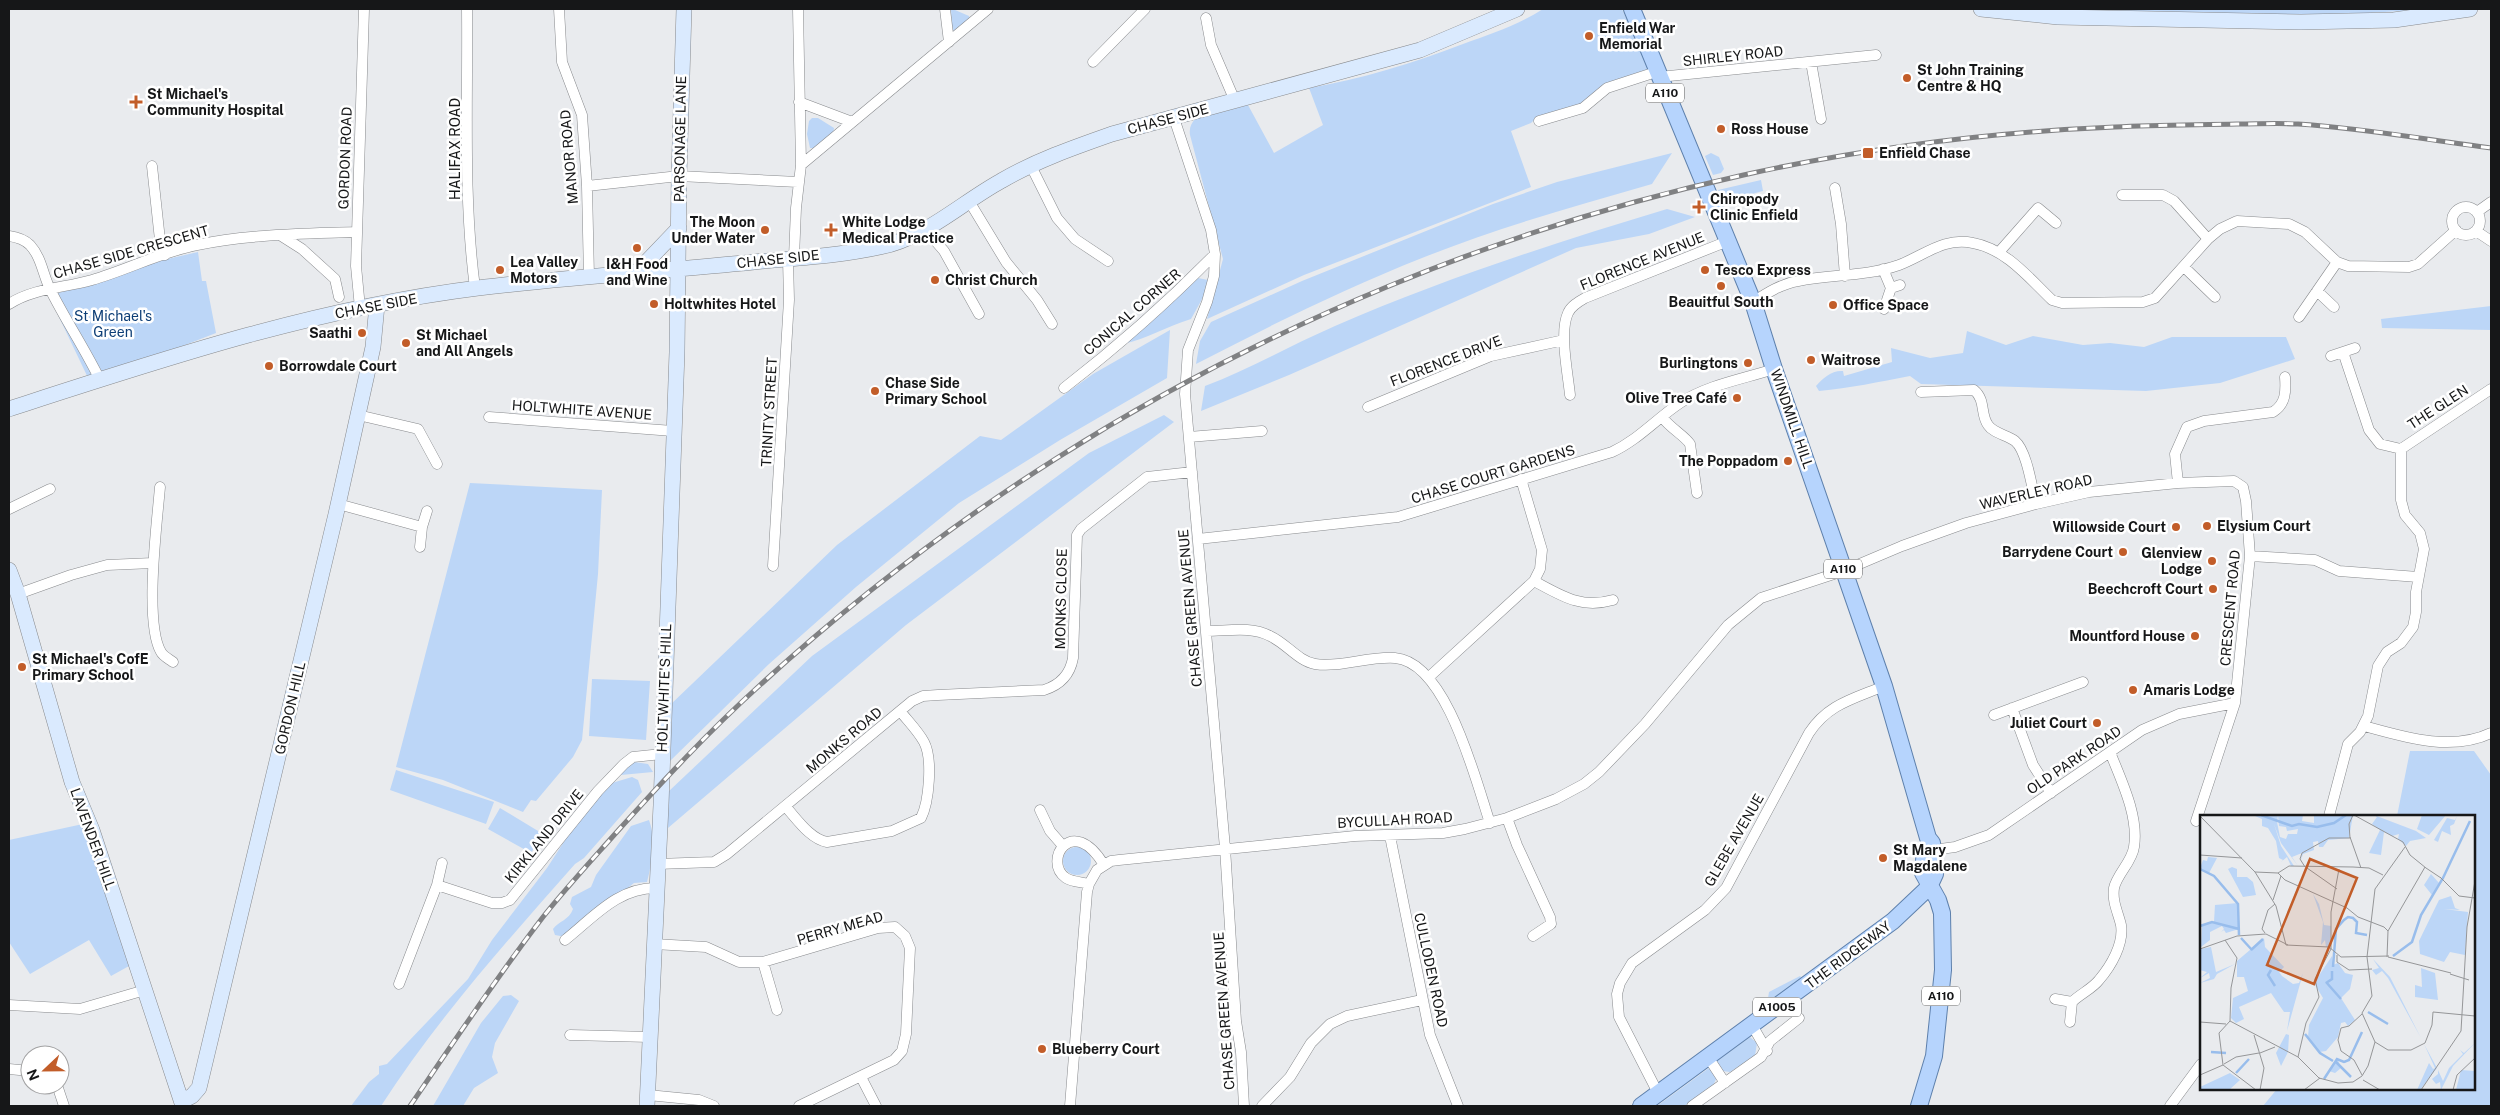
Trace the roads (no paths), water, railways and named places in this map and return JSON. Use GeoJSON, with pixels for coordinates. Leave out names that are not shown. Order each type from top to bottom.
{"type":"FeatureCollection","features":[{"type":"Feature","properties":{"kind":"main road","name":"WINDMILL HILL"},"geometry":{"type":"LineString","coordinates":[[1632,9],[1657,75],[1753,302],[1774,369],[1884,686],[1931,844],[1935,874],[1929,886]]}},
{"type":"Feature","properties":{"kind":"main road","name":"THE RIDGEWAY"},"geometry":{"type":"LineString","coordinates":[[1640,1106],[1893,921],[1929,886]]}},
{"type":"Feature","properties":{"kind":"main road","name":"A110"},"geometry":{"type":"LineString","coordinates":[[1919,1106],[1934,1056],[1944,970],[1942,913],[1938,900],[1929,886]]}},
{"type":"Feature","properties":{"kind":"street","name":"GORDON ROAD"},"geometry":{"type":"LineString","coordinates":[[360,308],[356,278],[356,232],[364,9]]}},
{"type":"Feature","properties":{"kind":"street","name":"HALIFAX ROAD"},"geometry":{"type":"LineString","coordinates":[[467,9],[470,253],[475,288]]}},
{"type":"Feature","properties":{"kind":"street","name":"MANOR ROAD"},"geometry":{"type":"LineString","coordinates":[[560,9],[562,62],[582,115],[587,186],[589,277]]}},
{"type":"Feature","properties":{"kind":"street","name":"PARSONAGE LANE"},"geometry":{"type":"LineString","coordinates":[[679,269],[679,176],[684,9]]}},
{"type":"Feature","properties":{"kind":"street","name":"TRINITY STREET"},"geometry":{"type":"LineString","coordinates":[[772,566],[791,258],[798,182],[802,165],[798,9]]}},
{"type":"Feature","properties":{"kind":"street"},"geometry":{"type":"LineString","coordinates":[[945,9],[949,42]]}},
{"type":"Feature","properties":{"kind":"street"},"geometry":{"type":"LineString","coordinates":[[970,9],[985,12]]}},
{"type":"Feature","properties":{"kind":"street"},"geometry":{"type":"LineString","coordinates":[[1093,62],[1145,9]]}},
{"type":"Feature","properties":{"kind":"street","name":"CHASE SIDE"},"geometry":{"type":"LineString","coordinates":[[9,409],[269,328],[360,308],[475,288],[791,258],[879,247],[925,229],[1001,180],[1087,143],[1420,50],[1517,9]]}},
{"type":"Feature","properties":{"kind":"street"},"geometry":{"type":"LineString","coordinates":[[1981,9],[2058,18],[2301,22],[2394,20],[2470,9]]}},
{"type":"Feature","properties":{"kind":"street"},"geometry":{"type":"LineString","coordinates":[[802,165],[985,12]]}},
{"type":"Feature","properties":{"kind":"street"},"geometry":{"type":"LineString","coordinates":[[1206,18],[1211,45],[1235,101]]}},
{"type":"Feature","properties":{"kind":"street","name":"SHIRLEY ROAD"},"geometry":{"type":"LineString","coordinates":[[1539,121],[1583,108],[1607,88],[1657,75],[1876,55]]}},
{"type":"Feature","properties":{"kind":"street"},"geometry":{"type":"LineString","coordinates":[[1811,62],[1821,119]]}},
{"type":"Feature","properties":{"kind":"street"},"geometry":{"type":"LineString","coordinates":[[800,102],[852,122]]}},
{"type":"Feature","properties":{"kind":"street","name":"CHASE GREEN AVENUE"},"geometry":{"type":"LineString","coordinates":[[1174,118],[1211,230],[1215,254],[1214,276],[1207,302],[1188,350],[1185,368],[1189,437],[1225,848],[1236,1021],[1241,1052],[1244,1106]]}},
{"type":"Feature","properties":{"kind":"street"},"geometry":{"type":"LineString","coordinates":[[152,166],[160,240],[165,255]]}},
{"type":"Feature","properties":{"kind":"street"},"geometry":{"type":"LineString","coordinates":[[1031,166],[1058,218],[1075,239],[1108,262]]}},
{"type":"Feature","properties":{"kind":"street"},"geometry":{"type":"LineString","coordinates":[[587,186],[679,176],[798,182]]}},
{"type":"Feature","properties":{"kind":"street"},"geometry":{"type":"LineString","coordinates":[[1835,188],[1841,224],[1845,276]]}},
{"type":"Feature","properties":{"kind":"street"},"geometry":{"type":"LineString","coordinates":[[2122,195],[2163,195],[2174,201],[2208,239]]}},
{"type":"Feature","properties":{"kind":"street"},"geometry":{"type":"LineString","coordinates":[[969,201],[1006,262],[1037,300],[1052,324]]}},
{"type":"Feature","properties":{"kind":"street"},"geometry":{"type":"LineString","coordinates":[[2477,212],[2491,202]]}},
{"type":"Feature","properties":{"kind":"street"},"geometry":{"type":"LineString","coordinates":[[2469,207],[2477,212],[2480,222],[2476,231],[2466,235],[2456,230],[2453,218],[2459,210],[2469,207]]}},
{"type":"Feature","properties":{"kind":"street"},"geometry":{"type":"LineString","coordinates":[[2000,252],[2038,208],[2056,223]]}},
{"type":"Feature","properties":{"kind":"street"},"geometry":{"type":"LineString","coordinates":[[1753,302],[1770,290],[1796,281],[1845,276],[1883,269],[1900,264],[1941,244],[1951,242],[1975,243],[2000,252],[2052,300],[2062,304],[2143,302],[2155,298],[2208,239],[2220,229],[2237,221],[2289,224],[2305,232],[2337,262],[2348,266],[2409,267],[2418,264],[2456,230]]}},
{"type":"Feature","properties":{"kind":"street"},"geometry":{"type":"LineString","coordinates":[[636,273],[678,228]]}},
{"type":"Feature","properties":{"kind":"street"},"geometry":{"type":"LineString","coordinates":[[925,229],[944,251],[979,314]]}},
{"type":"Feature","properties":{"kind":"street"},"geometry":{"type":"LineString","coordinates":[[2476,231],[2491,241]]}},
{"type":"Feature","properties":{"kind":"street","name":"CHASE SIDE CRESCENT"},"geometry":{"type":"LineString","coordinates":[[9,304],[42,289],[50,290],[92,280],[195,245],[279,235],[356,232]]}},
{"type":"Feature","properties":{"kind":"street"},"geometry":{"type":"LineString","coordinates":[[279,235],[302,249],[335,279],[340,297]]}},
{"type":"Feature","properties":{"kind":"street"},"geometry":{"type":"LineString","coordinates":[[9,236],[29,244],[38,256],[50,290],[86,350],[100,380]]}},
{"type":"Feature","properties":{"kind":"street","name":"FLORENCE AVENUE"},"geometry":{"type":"LineString","coordinates":[[1570,395],[1564,340],[1566,315],[1572,307],[1585,298],[1728,241]]}},
{"type":"Feature","properties":{"kind":"street","name":"CONICAL CORNER"},"geometry":{"type":"LineString","coordinates":[[1064,388],[1113,349],[1215,254]]}},
{"type":"Feature","properties":{"kind":"street"},"geometry":{"type":"LineString","coordinates":[[2299,317],[2337,262]]}},
{"type":"Feature","properties":{"kind":"street"},"geometry":{"type":"LineString","coordinates":[[2184,267],[2214,297]]}},
{"type":"Feature","properties":{"kind":"street","name":"HOLTWHITE'S HILL"},"geometry":{"type":"LineString","coordinates":[[647,1101],[662,754],[679,269]]}},
{"type":"Feature","properties":{"kind":"street"},"geometry":{"type":"LineString","coordinates":[[1883,269],[1896,286],[1884,309]]}},
{"type":"Feature","properties":{"kind":"street"},"geometry":{"type":"LineString","coordinates":[[2317,291],[2334,307]]}},
{"type":"Feature","properties":{"kind":"street","name":"GORDON HILL"},"geometry":{"type":"LineString","coordinates":[[182,1104],[199,1088],[338,504],[373,347],[377,305]]}},
{"type":"Feature","properties":{"kind":"street","name":"FLORENCE DRIVE"},"geometry":{"type":"LineString","coordinates":[[1368,407],[1491,356],[1564,340]]}},
{"type":"Feature","properties":{"kind":"street"},"geometry":{"type":"LineString","coordinates":[[2331,356],[2356,348]]}},
{"type":"Feature","properties":{"kind":"street"},"geometry":{"type":"LineString","coordinates":[[2329,815],[2348,744],[2364,726],[2368,716],[2378,666],[2386,652],[2400,643],[2413,628],[2418,578],[2424,549],[2420,532],[2405,515],[2401,500],[2400,449],[2380,444],[2369,430],[2343,352]]}},
{"type":"Feature","properties":{"kind":"street","name":"CHASE COURT GARDENS"},"geometry":{"type":"LineString","coordinates":[[1198,539],[1398,517],[1612,452],[1630,444],[1678,404],[1694,395],[1774,369]]}},
{"type":"Feature","properties":{"kind":"street"},"geometry":{"type":"LineString","coordinates":[[2178,483],[2175,454],[2187,426],[2204,421],[2273,412],[2281,407],[2286,391],[2285,377]]}},
{"type":"Feature","properties":{"kind":"street","name":"THE GLEN"},"geometry":{"type":"LineString","coordinates":[[2400,449],[2491,389]]}},
{"type":"Feature","properties":{"kind":"street"},"geometry":{"type":"LineString","coordinates":[[1921,392],[1974,390],[1980,395],[1986,423],[1991,429],[2016,442],[2025,458],[2036,504]]}},
{"type":"Feature","properties":{"kind":"street"},"geometry":{"type":"LineString","coordinates":[[358,414],[418,429],[437,464]]}},
{"type":"Feature","properties":{"kind":"street","name":"HOLTWHITE AVENUE"},"geometry":{"type":"LineString","coordinates":[[489,417],[673,431]]}},
{"type":"Feature","properties":{"kind":"street"},"geometry":{"type":"LineString","coordinates":[[1662,417],[1669,426],[1687,439],[1690,444],[1697,493]]}},
{"type":"Feature","properties":{"kind":"street"},"geometry":{"type":"LineString","coordinates":[[1189,437],[1262,430]]}},
{"type":"Feature","properties":{"kind":"street","name":"MONKS CLOSE"},"geometry":{"type":"LineString","coordinates":[[1064,678],[1071,667],[1073,658],[1077,535],[1081,529],[1147,477],[1192,472]]}},
{"type":"Feature","properties":{"kind":"street"},"geometry":{"type":"LineString","coordinates":[[1429,677],[1534,581],[1540,569],[1542,550],[1522,479]]}},
{"type":"Feature","properties":{"kind":"street","name":"WAVERLEY ROAD"},"geometry":{"type":"LineString","coordinates":[[1843,571],[1902,546],[1966,523],[2089,492],[2178,483],[2234,481],[2242,487]]}},
{"type":"Feature","properties":{"kind":"street"},"geometry":{"type":"LineString","coordinates":[[160,487],[153,563],[154,622],[157,640],[162,653],[173,662]]}},
{"type":"Feature","properties":{"kind":"street","name":"CRESCENT ROAD"},"geometry":{"type":"LineString","coordinates":[[2196,821],[2235,703],[2250,556],[2246,501],[2242,487]]}},
{"type":"Feature","properties":{"kind":"street"},"geometry":{"type":"LineString","coordinates":[[9,509],[50,489]]}},
{"type":"Feature","properties":{"kind":"street"},"geometry":{"type":"LineString","coordinates":[[338,504],[422,527]]}},
{"type":"Feature","properties":{"kind":"street"},"geometry":{"type":"LineString","coordinates":[[420,547],[422,527],[427,511]]}},
{"type":"Feature","properties":{"kind":"street"},"geometry":{"type":"LineString","coordinates":[[2250,556],[2315,560],[2339,571],[2418,578]]}},
{"type":"Feature","properties":{"kind":"street"},"geometry":{"type":"LineString","coordinates":[[18,594],[71,575],[107,565],[153,563]]}},
{"type":"Feature","properties":{"kind":"street","name":"LAVENDER HILL"},"geometry":{"type":"LineString","coordinates":[[9,570],[18,594],[72,782],[92,830],[182,1104]]}},
{"type":"Feature","properties":{"kind":"street","name":"BYCULLAH ROAD"},"geometry":{"type":"LineString","coordinates":[[1104,865],[1119,860],[1225,848],[1355,836],[1442,833],[1507,818],[1563,795],[1599,772],[1645,724],[1728,625],[1761,598],[1843,571]]}},
{"type":"Feature","properties":{"kind":"street"},"geometry":{"type":"LineString","coordinates":[[1534,581],[1567,598],[1587,604],[1613,600]]}},
{"type":"Feature","properties":{"kind":"street"},"geometry":{"type":"LineString","coordinates":[[1207,631],[1254,630],[1272,636],[1314,664],[1397,658],[1412,664],[1429,677],[1452,717],[1490,823]]}},
{"type":"Feature","properties":{"kind":"street","name":"MONKS ROAD"},"geometry":{"type":"LineString","coordinates":[[657,864],[714,862],[727,854],[912,701],[923,696],[1044,690],[1057,684],[1064,678]]}},
{"type":"Feature","properties":{"kind":"street"},"geometry":{"type":"LineString","coordinates":[[1994,715],[2083,682]]}},
{"type":"Feature","properties":{"kind":"street","name":"GLEBE AVENUE"},"geometry":{"type":"LineString","coordinates":[[1658,1093],[1618,1017],[1617,994],[1624,973],[1642,955],[1705,910],[1726,888],[1809,733],[1820,718],[1845,702],[1884,686]]}},
{"type":"Feature","properties":{"kind":"street","name":"OLD PARK ROAD"},"geometry":{"type":"LineString","coordinates":[[1931,844],[1955,847],[1989,835],[2142,730],[2178,714],[2235,703]]}},
{"type":"Feature","properties":{"kind":"street"},"geometry":{"type":"LineString","coordinates":[[2012,708],[2033,765],[2051,793]]}},
{"type":"Feature","properties":{"kind":"street"},"geometry":{"type":"LineString","coordinates":[[785,806],[819,840],[827,842],[892,831],[921,818],[927,806],[928,754],[924,742],[900,711]]}},
{"type":"Feature","properties":{"kind":"street"},"geometry":{"type":"LineString","coordinates":[[2364,726],[2413,740],[2429,741],[2467,739],[2491,733]]}},
{"type":"Feature","properties":{"kind":"street"},"geometry":{"type":"LineString","coordinates":[[2070,1022],[2072,1002],[2098,981],[2114,958],[2120,943],[2121,926],[2114,903],[2115,887],[2134,849],[2135,831],[2126,796],[2110,752]]}},
{"type":"Feature","properties":{"kind":"street","name":"KIRKLAND DRIVE"},"geometry":{"type":"LineString","coordinates":[[437,885],[492,903],[502,904],[510,900],[598,791],[624,764],[633,757],[662,754]]}},
{"type":"Feature","properties":{"kind":"street"},"geometry":{"type":"LineString","coordinates":[[1040,810],[1050,831],[1063,846]]}},
{"type":"Feature","properties":{"kind":"street"},"geometry":{"type":"LineString","coordinates":[[1507,818],[1517,846],[1550,917],[1551,924],[1533,936]]}},
{"type":"Feature","properties":{"kind":"street","name":"CULLODEN ROAD"},"geometry":{"type":"LineString","coordinates":[[1390,836],[1430,1035],[1458,1106]]}},
{"type":"Feature","properties":{"kind":"street"},"geometry":{"type":"LineString","coordinates":[[1070,1106],[1089,884],[1097,870],[1104,865],[1096,851],[1088,844],[1075,841],[1063,846],[1058,854],[1062,874],[1073,881],[1089,884]]}},
{"type":"Feature","properties":{"kind":"street"},"geometry":{"type":"LineString","coordinates":[[398,984],[437,885],[442,863]]}},
{"type":"Feature","properties":{"kind":"street"},"geometry":{"type":"LineString","coordinates":[[565,940],[619,897],[632,890],[656,888]]}},
{"type":"Feature","properties":{"kind":"street","name":"PERRY MEAD"},"geometry":{"type":"LineString","coordinates":[[654,944],[706,947],[739,962],[763,962],[878,928],[895,927],[905,936],[910,948],[906,1034],[902,1051],[894,1060],[799,1106]]}},
{"type":"Feature","properties":{"kind":"street"},"geometry":{"type":"LineString","coordinates":[[763,962],[777,1010]]}},
{"type":"Feature","properties":{"kind":"street"},"geometry":{"type":"LineString","coordinates":[[9,1005],[80,1009],[145,990]]}},
{"type":"Feature","properties":{"kind":"street"},"geometry":{"type":"LineString","coordinates":[[1262,1106],[1290,1077],[1310,1043],[1330,1024],[1348,1016],[1422,1000]]}},
{"type":"Feature","properties":{"kind":"street"},"geometry":{"type":"LineString","coordinates":[[2055,1000],[2072,1002]]}},
{"type":"Feature","properties":{"kind":"street"},"geometry":{"type":"LineString","coordinates":[[1692,1106],[1761,1057],[1770,1041],[1799,1018]]}},
{"type":"Feature","properties":{"kind":"street"},"geometry":{"type":"LineString","coordinates":[[1752,1025],[1766,1051]]}},
{"type":"Feature","properties":{"kind":"street"},"geometry":{"type":"LineString","coordinates":[[570,1036],[650,1037]]}},
{"type":"Feature","properties":{"kind":"street"},"geometry":{"type":"LineString","coordinates":[[1708,1057],[1725,1082]]}},
{"type":"Feature","properties":{"kind":"street"},"geometry":{"type":"LineString","coordinates":[[2170,1106],[2200,1065]]}},
{"type":"Feature","properties":{"kind":"street"},"geometry":{"type":"LineString","coordinates":[[861,1077],[876,1106]]}},
{"type":"Feature","properties":{"kind":"street"},"geometry":{"type":"LineString","coordinates":[[647,1101],[698,1100],[714,1106]]}},
{"type":"Feature","properties":{"kind":"railway"},"geometry":{"type":"LineString","coordinates":[[410,1106],[492,987],[552,906],[667,777],[721,721],[759,686],[903,565],[1057,458],[1219,365],[1388,286],[1563,223],[1744,175],[1928,143],[2115,127],[2298,124],[2395,134],[2491,148]]}},
{"type":"Feature","properties":{"kind":"place","name":"Enfield War Memorial"},"geometry":{"type":"Point","coordinates":[1589,36]}},
{"type":"Feature","properties":{"kind":"place","name":"St John Training Centre & HQ"},"geometry":{"type":"Point","coordinates":[1907,78]}},
{"type":"Feature","properties":{"kind":"place","name":"St Michael's Community Hospital"},"geometry":{"type":"Point","coordinates":[136,102]}},
{"type":"Feature","properties":{"kind":"place","name":"Ross House"},"geometry":{"type":"Point","coordinates":[1721,129]}},
{"type":"Feature","properties":{"kind":"place","name":"Enfield Chase"},"geometry":{"type":"Point","coordinates":[1868,153]}},
{"type":"Feature","properties":{"kind":"place","name":"Chiropody Clinic Enfield"},"geometry":{"type":"Point","coordinates":[1699,207]}},
{"type":"Feature","properties":{"kind":"place","name":"The Moon Under Water"},"geometry":{"type":"Point","coordinates":[765,230]}},
{"type":"Feature","properties":{"kind":"place","name":"White Lodge Medical Practice"},"geometry":{"type":"Point","coordinates":[831,230]}},
{"type":"Feature","properties":{"kind":"place","name":"I&H Food and Wine"},"geometry":{"type":"Point","coordinates":[637,248]}},
{"type":"Feature","properties":{"kind":"place","name":"Lea Valley Motors"},"geometry":{"type":"Point","coordinates":[500,270]}},
{"type":"Feature","properties":{"kind":"place","name":"Tesco Express"},"geometry":{"type":"Point","coordinates":[1705,270]}},
{"type":"Feature","properties":{"kind":"place","name":"Christ Church"},"geometry":{"type":"Point","coordinates":[935,280]}},
{"type":"Feature","properties":{"kind":"place","name":"Beauitful South"},"geometry":{"type":"Point","coordinates":[1721,286]}},
{"type":"Feature","properties":{"kind":"place","name":"Holtwhites Hotel"},"geometry":{"type":"Point","coordinates":[654,304]}},
{"type":"Feature","properties":{"kind":"place","name":"Office Space"},"geometry":{"type":"Point","coordinates":[1833,305]}},
{"type":"Feature","properties":{"kind":"place","name":"Saathi"},"geometry":{"type":"Point","coordinates":[362,333]}},
{"type":"Feature","properties":{"kind":"place","name":"St Michael and All Angels"},"geometry":{"type":"Point","coordinates":[406,343]}},
{"type":"Feature","properties":{"kind":"place","name":"Waitrose"},"geometry":{"type":"Point","coordinates":[1811,360]}},
{"type":"Feature","properties":{"kind":"place","name":"Burlingtons"},"geometry":{"type":"Point","coordinates":[1748,363]}},
{"type":"Feature","properties":{"kind":"place","name":"Borrowdale Court"},"geometry":{"type":"Point","coordinates":[269,366]}},
{"type":"Feature","properties":{"kind":"place","name":"Chase Side Primary School"},"geometry":{"type":"Point","coordinates":[875,391]}},
{"type":"Feature","properties":{"kind":"place","name":"Olive Tree Café"},"geometry":{"type":"Point","coordinates":[1737,398]}},
{"type":"Feature","properties":{"kind":"place","name":"The Poppadom"},"geometry":{"type":"Point","coordinates":[1788,461]}},
{"type":"Feature","properties":{"kind":"place","name":"Elysium Court"},"geometry":{"type":"Point","coordinates":[2207,526]}},
{"type":"Feature","properties":{"kind":"place","name":"Willowside Court"},"geometry":{"type":"Point","coordinates":[2176,527]}},
{"type":"Feature","properties":{"kind":"place","name":"Barrydene Court"},"geometry":{"type":"Point","coordinates":[2123,552]}},
{"type":"Feature","properties":{"kind":"place","name":"Glenview Lodge"},"geometry":{"type":"Point","coordinates":[2212,561]}},
{"type":"Feature","properties":{"kind":"place","name":"Beechcroft Court"},"geometry":{"type":"Point","coordinates":[2213,589]}},
{"type":"Feature","properties":{"kind":"place","name":"Mountford House"},"geometry":{"type":"Point","coordinates":[2195,636]}},
{"type":"Feature","properties":{"kind":"place","name":"St Michael's CofE Primary School"},"geometry":{"type":"Point","coordinates":[22,667]}},
{"type":"Feature","properties":{"kind":"place","name":"Amaris Lodge"},"geometry":{"type":"Point","coordinates":[2133,690]}},
{"type":"Feature","properties":{"kind":"place","name":"Juliet Court"},"geometry":{"type":"Point","coordinates":[2097,723]}},
{"type":"Feature","properties":{"kind":"place","name":"St Mary Magdalene"},"geometry":{"type":"Point","coordinates":[1883,858]}},
{"type":"Feature","properties":{"kind":"place","name":"Blueberry Court"},"geometry":{"type":"Point","coordinates":[1042,1049]}},
{"type":"Feature","properties":{"kind":"park label","name":"St Michael's Green"},"geometry":{"type":"Point","coordinates":[113,324]}}]}
